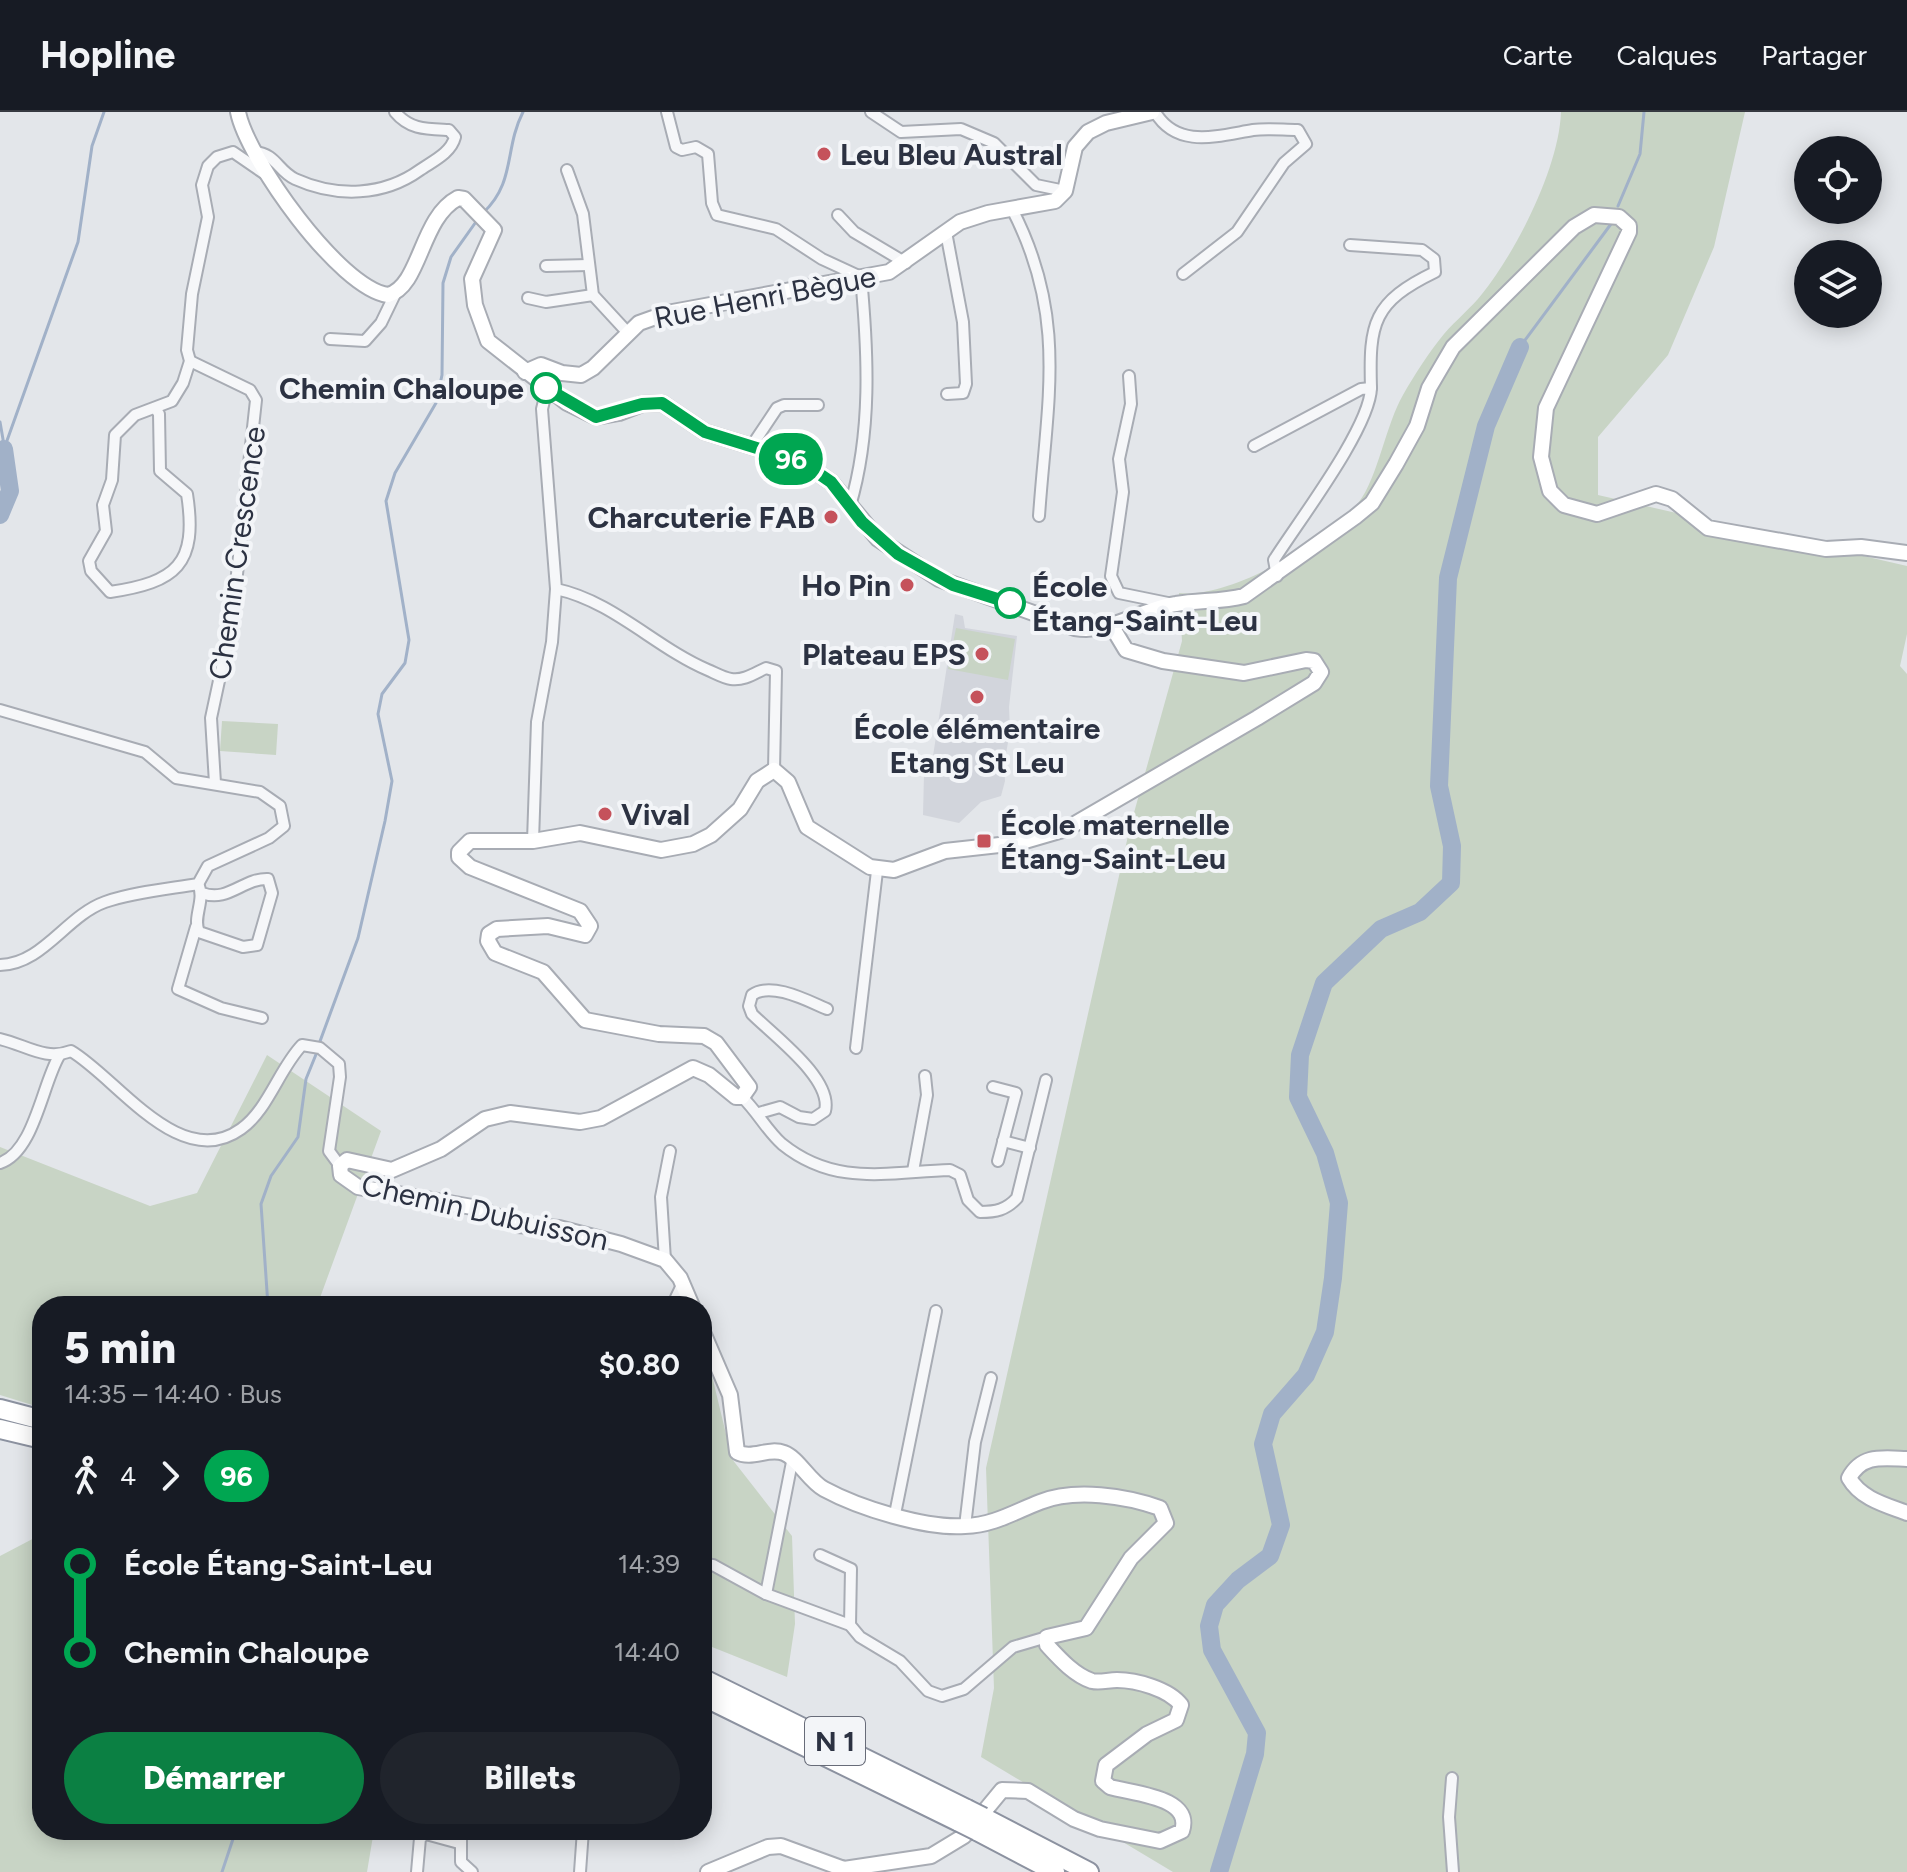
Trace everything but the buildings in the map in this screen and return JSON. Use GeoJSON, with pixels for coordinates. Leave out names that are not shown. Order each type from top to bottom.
{"type":"FeatureCollection","features":[{"type":"Feature","properties":{"kind":"highway"},"geometry":{"type":"LineString","coordinates":[[0,1409],[32,1417]]}},
{"type":"Feature","properties":{"kind":"highway"},"geometry":{"type":"LineString","coordinates":[[0,1429],[32,1437]]}},
{"type":"Feature","properties":{"kind":"highway","name":"N 1"},"geometry":{"type":"LineString","coordinates":[[712,1683],[973,1820],[1055,1872]]}},
{"type":"Feature","properties":{"kind":"highway","name":"N 1"},"geometry":{"type":"LineString","coordinates":[[712,1701],[1089,1872]]}},
{"type":"Feature","properties":{"kind":"main road"},"geometry":{"type":"LineString","coordinates":[[238,112],[255,152],[323,251],[373,290],[388,295],[407,283],[439,211],[458,198],[470,202],[492,226],[494,235],[474,269],[475,305],[488,341],[547,389],[596,417],[642,404],[662,403],[705,432],[812,468],[831,482],[878,539],[939,579],[1075,628],[1091,631],[1174,604],[1234,599],[1277,576],[1372,503],[1417,426],[1429,388],[1453,347],[1581,221],[1594,215],[1612,214],[1625,220],[1629,226],[1628,240],[1593,303],[1541,425],[1541,457],[1550,491],[1564,505],[1597,514],[1656,494],[1672,499],[1708,528],[1826,549],[1861,547],[1907,553]]}},
{"type":"Feature","properties":{"kind":"main road"},"geometry":{"type":"LineString","coordinates":[[1065,191],[1072,153],[1088,132],[1106,123],[1154,112]]}},
{"type":"Feature","properties":{"kind":"main road","name":"Rue Henri Bègue"},"geometry":{"type":"LineString","coordinates":[[525,372],[541,365],[562,373],[581,375],[593,368],[628,333],[648,319],[667,313],[889,272],[972,217],[1055,201],[1065,191]]}},
{"type":"Feature","properties":{"kind":"main road"},"geometry":{"type":"LineString","coordinates":[[742,1097],[749,1087],[716,1043],[704,1036],[659,1034],[585,1020],[543,972],[489,948],[489,934],[497,929],[548,926],[579,936],[589,932],[590,926],[580,911],[470,867],[459,857],[463,845],[470,841],[533,841],[580,833],[661,850],[693,844],[711,835],[740,809],[757,781],[774,770],[788,782],[807,827],[877,871],[894,870],[945,851],[1018,843],[1066,829],[1314,683],[1321,672],[1314,661],[1306,660],[1244,673],[1143,657],[1126,650],[1111,625]]}},
{"type":"Feature","properties":{"kind":"main road","name":"Chemin Dubuisson"},"geometry":{"type":"LineString","coordinates":[[665,1260],[621,1244],[559,1228],[517,1225],[478,1208],[358,1187],[341,1175],[340,1166],[347,1160],[392,1170],[441,1149],[485,1119],[510,1113],[580,1122],[601,1118],[693,1068],[709,1075],[726,1091],[742,1097]]}},
{"type":"Feature","properties":{"kind":"main road"},"geometry":{"type":"LineString","coordinates":[[665,1260],[683,1283],[688,1296]]}},
{"type":"Feature","properties":{"kind":"main road"},"geometry":{"type":"LineString","coordinates":[[708,1872],[781,1846],[803,1851],[824,1863],[862,1869],[931,1856],[1002,1790],[1028,1791],[1074,1819],[1100,1829],[1160,1841],[1182,1831],[1185,1820],[1182,1810],[1172,1804],[1110,1787],[1103,1781],[1106,1765],[1147,1734],[1176,1720],[1181,1705],[1171,1695],[1145,1685],[1119,1680],[1096,1682],[1082,1677],[1047,1645],[1047,1637],[1086,1628],[1131,1558],[1166,1523],[1165,1514],[1160,1508],[1143,1502],[1090,1495],[1043,1500],[997,1522],[965,1526],[928,1524],[895,1514],[823,1489],[792,1462],[789,1455],[779,1452],[749,1456],[737,1452],[730,1395],[712,1353]]}},
{"type":"Feature","properties":{"kind":"main road"},"geometry":{"type":"LineString","coordinates":[[1907,1458],[1866,1459],[1855,1466],[1849,1478],[1855,1489],[1871,1499],[1907,1513]]}},
{"type":"Feature","properties":{"kind":"street"},"geometry":{"type":"LineString","coordinates":[[255,152],[269,154],[294,178],[351,192],[379,192],[408,179],[444,154],[453,145],[455,137],[449,130],[418,129],[403,121],[395,112]]}},
{"type":"Feature","properties":{"kind":"street"},"geometry":{"type":"LineString","coordinates":[[667,112],[676,147],[682,150],[696,147],[708,154],[712,203],[717,215],[776,229],[822,259],[861,277],[866,344],[863,457],[850,506]]}},
{"type":"Feature","properties":{"kind":"street"},"geometry":{"type":"LineString","coordinates":[[871,112],[901,132],[961,129],[994,143],[1036,185],[1065,191]]}},
{"type":"Feature","properties":{"kind":"street"},"geometry":{"type":"LineString","coordinates":[[1154,112],[1163,126],[1185,136],[1214,138],[1256,129],[1298,130],[1306,144],[1284,163],[1237,232],[1183,274]]}},
{"type":"Feature","properties":{"kind":"street","name":"Chemin Crescence"},"geometry":{"type":"LineString","coordinates":[[156,409],[159,414],[160,471],[187,494],[188,528],[184,555],[172,574],[134,588],[110,592],[91,571],[89,561],[106,531],[103,505],[112,480],[115,435],[135,415],[172,401],[190,361],[188,336],[208,217],[202,185],[208,166],[217,157],[233,152],[273,179]]}},
{"type":"Feature","properties":{"kind":"street"},"geometry":{"type":"LineString","coordinates":[[567,170],[583,214],[593,295],[628,333]]}},
{"type":"Feature","properties":{"kind":"street"},"geometry":{"type":"LineString","coordinates":[[1012,209],[1029,242],[1051,329],[1039,516]]}},
{"type":"Feature","properties":{"kind":"street"},"geometry":{"type":"LineString","coordinates":[[838,215],[854,232],[906,263]]}},
{"type":"Feature","properties":{"kind":"street"},"geometry":{"type":"LineString","coordinates":[[946,232],[963,322],[966,384],[963,393],[947,394]]}},
{"type":"Feature","properties":{"kind":"street"},"geometry":{"type":"LineString","coordinates":[[1277,576],[1274,560],[1371,402],[1370,338],[1379,313],[1407,285],[1435,272],[1434,259],[1422,250],[1350,245]]}},
{"type":"Feature","properties":{"kind":"street"},"geometry":{"type":"LineString","coordinates":[[546,266],[589,265]]}},
{"type":"Feature","properties":{"kind":"street"},"geometry":{"type":"LineString","coordinates":[[330,339],[365,341],[381,323],[396,292]]}},
{"type":"Feature","properties":{"kind":"street"},"geometry":{"type":"LineString","coordinates":[[528,298],[546,302],[593,295]]}},
{"type":"Feature","properties":{"kind":"street","name":"Chemin Crescence"},"geometry":{"type":"LineString","coordinates":[[190,361],[250,390],[257,409],[232,620],[211,718],[215,783]]}},
{"type":"Feature","properties":{"kind":"street"},"geometry":{"type":"LineString","coordinates":[[1129,376],[1131,404],[1119,459],[1123,492],[1111,576],[1119,593],[1174,604]]}},
{"type":"Feature","properties":{"kind":"street"},"geometry":{"type":"LineString","coordinates":[[1254,446],[1361,389],[1371,388]]}},
{"type":"Feature","properties":{"kind":"street"},"geometry":{"type":"LineString","coordinates":[[533,841],[537,722],[552,642],[556,589],[542,409],[547,389]]}},
{"type":"Feature","properties":{"kind":"street"},"geometry":{"type":"LineString","coordinates":[[751,447],[777,408],[818,405]]}},
{"type":"Feature","properties":{"kind":"street"},"geometry":{"type":"LineString","coordinates":[[556,589],[571,592],[616,615],[677,657],[731,679],[747,677],[766,668],[776,671],[774,770]]}},
{"type":"Feature","properties":{"kind":"street"},"geometry":{"type":"LineString","coordinates":[[0,710],[145,752],[176,778],[260,792],[280,806],[284,826],[269,838],[208,866],[200,889],[196,927],[178,989],[211,1005],[262,1018]]}},
{"type":"Feature","properties":{"kind":"street"},"geometry":{"type":"LineString","coordinates":[[856,1048],[877,871]]}},
{"type":"Feature","properties":{"kind":"street"},"geometry":{"type":"LineString","coordinates":[[0,965],[15,965],[34,955],[74,919],[105,902],[200,889],[215,897],[229,894],[251,878],[268,879],[272,885],[264,931],[257,945],[243,947],[203,935],[196,927]]}},
{"type":"Feature","properties":{"kind":"street"},"geometry":{"type":"LineString","coordinates":[[759,1113],[780,1107],[799,1117],[813,1119],[825,1111],[826,1099],[822,1084],[812,1070],[752,1014],[749,1006],[752,995],[767,991],[784,994],[827,1009]]}},
{"type":"Feature","properties":{"kind":"street"},"geometry":{"type":"LineString","coordinates":[[0,1039],[40,1054],[59,1056],[71,1051],[84,1059],[147,1117],[188,1136],[214,1142],[243,1128],[302,1045],[320,1048],[339,1064],[340,1077],[329,1151],[340,1166]]}},
{"type":"Feature","properties":{"kind":"street"},"geometry":{"type":"LineString","coordinates":[[0,1163],[21,1147],[46,1078],[59,1056]]}},
{"type":"Feature","properties":{"kind":"street"},"geometry":{"type":"LineString","coordinates":[[913,1171],[927,1095],[925,1076]]}},
{"type":"Feature","properties":{"kind":"street"},"geometry":{"type":"LineString","coordinates":[[742,1097],[785,1146],[830,1171],[847,1174],[956,1171],[968,1200],[980,1212],[1004,1210],[1017,1198],[1046,1080]]}},
{"type":"Feature","properties":{"kind":"street"},"geometry":{"type":"LineString","coordinates":[[993,1087],[1016,1093],[998,1161]]}},
{"type":"Feature","properties":{"kind":"street"},"geometry":{"type":"LineString","coordinates":[[1003,1141],[1030,1148]]}},
{"type":"Feature","properties":{"kind":"street"},"geometry":{"type":"LineString","coordinates":[[665,1260],[661,1197],[670,1151]]}},
{"type":"Feature","properties":{"kind":"street"},"geometry":{"type":"LineString","coordinates":[[677,1296],[683,1283]]}},
{"type":"Feature","properties":{"kind":"street"},"geometry":{"type":"LineString","coordinates":[[895,1514],[936,1311]]}},
{"type":"Feature","properties":{"kind":"street"},"geometry":{"type":"LineString","coordinates":[[965,1526],[975,1442],[991,1378]]}},
{"type":"Feature","properties":{"kind":"street"},"geometry":{"type":"LineString","coordinates":[[766,1594],[792,1462]]}},
{"type":"Feature","properties":{"kind":"street"},"geometry":{"type":"LineString","coordinates":[[820,1555],[846,1564],[851,1569],[850,1625]]}},
{"type":"Feature","properties":{"kind":"street"},"geometry":{"type":"LineString","coordinates":[[712,1565],[766,1594],[850,1625],[860,1637],[900,1661],[928,1691],[942,1696],[964,1689],[1013,1647],[1047,1637]]}},
{"type":"Feature","properties":{"kind":"street"},"geometry":{"type":"LineString","coordinates":[[1452,1778],[1449,1817],[1453,1872]]}},
{"type":"Feature","properties":{"kind":"street"},"geometry":{"type":"LineString","coordinates":[[417,1872],[420,1840]]}},
{"type":"Feature","properties":{"kind":"street"},"geometry":{"type":"LineString","coordinates":[[448,1840],[459,1843]]}},
{"type":"Feature","properties":{"kind":"street"},"geometry":{"type":"LineString","coordinates":[[459,1840],[461,1862],[472,1872]]}},
{"type":"Feature","properties":{"kind":"street"},"geometry":{"type":"LineString","coordinates":[[580,1872],[582,1840]]}},
{"type":"Feature","properties":{"kind":"shaded area","name":"École élémentaire Etang St Leu"},"geometry":{"type":"Polygon","coordinates":[[[955,614],[963,616],[965,628],[1017,636],[1005,781],[1001,796],[981,802],[959,823],[923,815],[924,774],[933,756],[955,614]]]}},
{"type":"Feature","properties":{"kind":"green space"},"geometry":{"type":"Polygon","coordinates":[[[1561,112],[1745,112],[1714,247],[1668,355],[1598,437],[1598,495],[1907,566],[1907,634],[1900,666],[1907,674],[1907,1872],[1173,1872],[981,1757],[994,1688],[986,1468],[1130,827],[1182,641],[1179,593],[1224,587],[1276,565],[1325,534],[1359,502],[1372,479],[1397,407],[1412,379],[1444,334],[1482,294],[1522,232],[1553,158],[1561,112]]]}},
{"type":"Feature","properties":{"kind":"green space","name":"Plateau EPS"},"geometry":{"type":"Polygon","coordinates":[[[956,628],[1015,639],[1008,680],[948,669],[956,628]]]}},
{"type":"Feature","properties":{"kind":"green space"},"geometry":{"type":"Polygon","coordinates":[[[222,721],[278,724],[276,755],[220,751],[222,721]]]}},
{"type":"Feature","properties":{"kind":"green space"},"geometry":{"type":"Polygon","coordinates":[[[267,1055],[381,1131],[321,1296],[32,1296],[32,1405],[0,1395],[0,1147],[150,1206],[197,1193],[267,1055]]]}},
{"type":"Feature","properties":{"kind":"green space"},"geometry":{"type":"Polygon","coordinates":[[[712,1376],[732,1459],[792,1536],[795,1624],[787,1677],[712,1647],[712,1376]]]}},
{"type":"Feature","properties":{"kind":"green space"},"geometry":{"type":"Polygon","coordinates":[[[32,1539],[32,1840],[372,1840],[367,1872],[0,1872],[0,1556],[32,1539]]]}},
{"type":"Feature","properties":{"kind":"waterway"},"geometry":{"type":"LineString","coordinates":[[4,449],[78,242],[92,146],[104,112]]}},
{"type":"Feature","properties":{"kind":"waterway"},"geometry":{"type":"LineString","coordinates":[[483,213],[505,177],[513,139],[523,112]]}},
{"type":"Feature","properties":{"kind":"waterway"},"geometry":{"type":"LineString","coordinates":[[1618,206],[1640,154],[1644,112]]}},
{"type":"Feature","properties":{"kind":"waterway"},"geometry":{"type":"LineString","coordinates":[[319,1044],[358,938],[392,781],[378,714],[382,694],[405,663],[409,640],[386,501],[395,473],[436,403],[442,375],[443,283],[451,257],[478,219]]}},
{"type":"Feature","properties":{"kind":"waterway"},"geometry":{"type":"LineString","coordinates":[[1520,347],[1611,224]]}},
{"type":"Feature","properties":{"kind":"waterway"},"geometry":{"type":"LineString","coordinates":[[1219,1872],[1255,1754],[1257,1733],[1212,1650],[1209,1626],[1215,1605],[1238,1580],[1270,1556],[1281,1525],[1263,1444],[1272,1414],[1306,1375],[1325,1332],[1333,1278],[1339,1203],[1325,1153],[1298,1097],[1300,1055],[1324,983],[1381,929],[1420,912],[1451,883],[1452,846],[1439,786],[1448,578],[1486,426],[1520,347]]}},
{"type":"Feature","properties":{"kind":"waterway"},"geometry":{"type":"LineString","coordinates":[[0,422],[4,445]]}},
{"type":"Feature","properties":{"kind":"waterway"},"geometry":{"type":"LineString","coordinates":[[0,515],[10,491],[4,449]]}},
{"type":"Feature","properties":{"kind":"waterway"},"geometry":{"type":"LineString","coordinates":[[267,1296],[261,1204],[271,1176],[298,1137],[306,1079],[317,1052]]}},
{"type":"Feature","properties":{"kind":"waterway"},"geometry":{"type":"LineString","coordinates":[[222,1872],[233,1840]]}},
{"type":"Feature","properties":{"kind":"bus line","name":"96"},"geometry":{"type":"LineString","coordinates":[[546,388],[567,403],[596,417],[654,402],[670,405],[705,432],[802,462],[831,482],[862,522],[898,554],[964,590],[1010,603]]}},
{"type":"Feature","properties":{"kind":"place","name":"Leu Bleu Austral"},"geometry":{"type":"Point","coordinates":[824,154]}},
{"type":"Feature","properties":{"kind":"place","name":"Chemin Chaloupe"},"geometry":{"type":"Point","coordinates":[546,388]}},
{"type":"Feature","properties":{"kind":"place","name":"Charcuterie FAB"},"geometry":{"type":"Point","coordinates":[831,517]}},
{"type":"Feature","properties":{"kind":"place","name":"Ho Pin"},"geometry":{"type":"Point","coordinates":[907,585]}},
{"type":"Feature","properties":{"kind":"place","name":"École Étang-Saint-Leu"},"geometry":{"type":"Point","coordinates":[1010,603]}},
{"type":"Feature","properties":{"kind":"place","name":"Plateau EPS"},"geometry":{"type":"Point","coordinates":[982,654]}},
{"type":"Feature","properties":{"kind":"place","name":"École élémentaire Etang St Leu"},"geometry":{"type":"Point","coordinates":[977,697]}},
{"type":"Feature","properties":{"kind":"place","name":"Vival"},"geometry":{"type":"Point","coordinates":[605,814]}},
{"type":"Feature","properties":{"kind":"place","name":"École maternelle Étang-Saint-Leu"},"geometry":{"type":"Point","coordinates":[984,841]}}]}
